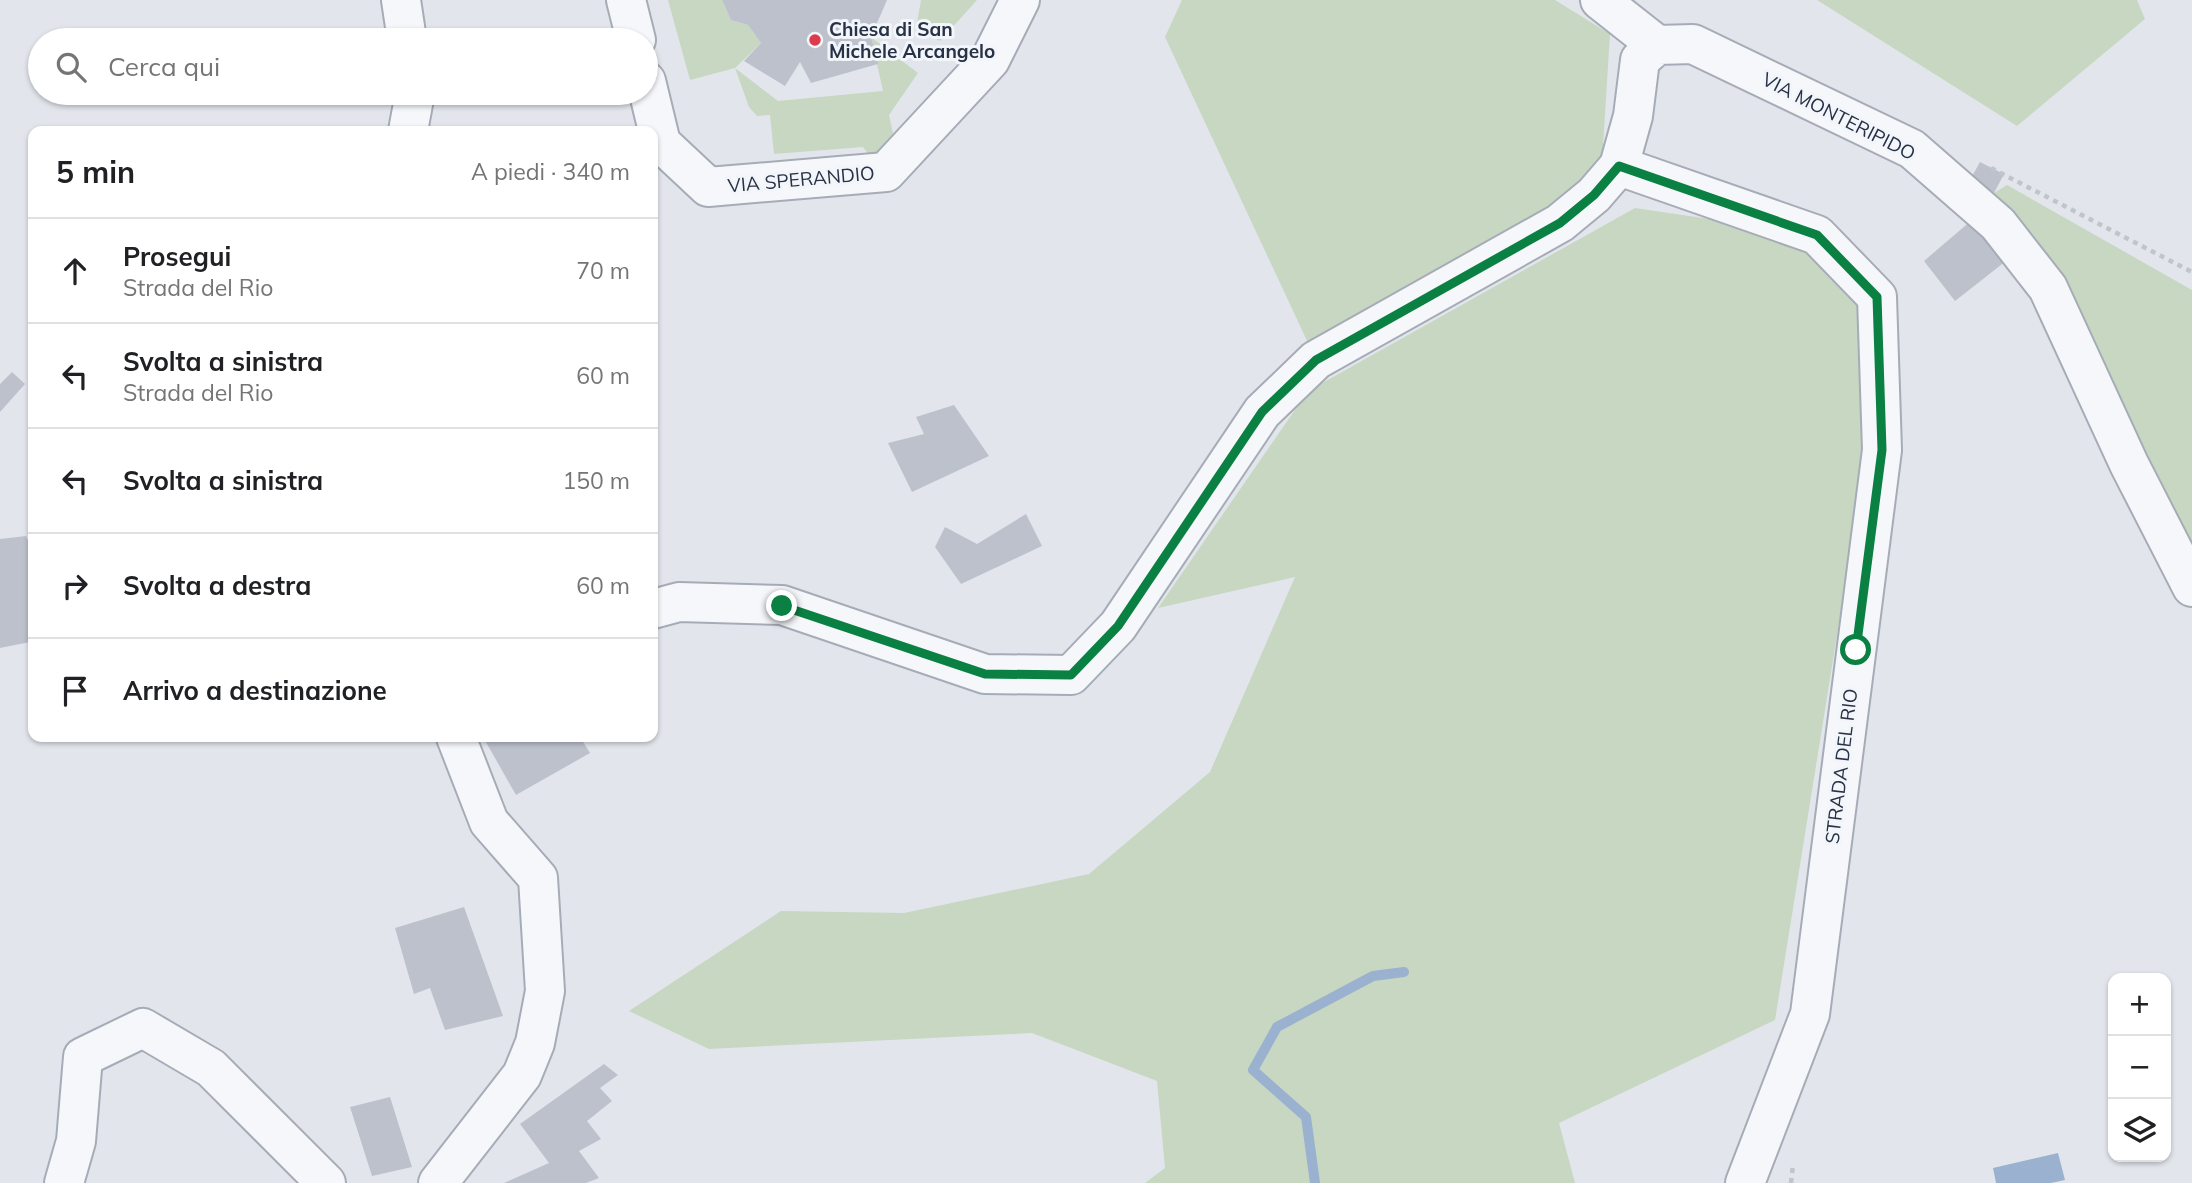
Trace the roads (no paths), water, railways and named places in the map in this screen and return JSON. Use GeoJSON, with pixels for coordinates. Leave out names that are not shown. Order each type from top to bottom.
{"type":"FeatureCollection","features":[{"type":"Feature","properties":{"kind":"street"},"geometry":{"type":"LineString","coordinates":[[401,0],[405,28]]}},
{"type":"Feature","properties":{"kind":"street"},"geometry":{"type":"LineString","coordinates":[[626,0],[633,28]]}},
{"type":"Feature","properties":{"kind":"street","name":"VIA SPERANDIO"},"geometry":{"type":"LineString","coordinates":[[658,131],[661,144],[708,187],[886,172],[990,60],[1020,0]]}},
{"type":"Feature","properties":{"kind":"street"},"geometry":{"type":"LineString","coordinates":[[658,607],[678,603],[782,606],[985,674],[1071,675],[1118,626],[1262,412],[1316,360],[1560,223],[1594,195],[1619,166],[1633,116],[1640,60],[1657,45],[1600,0]]}},
{"type":"Feature","properties":{"kind":"street","name":"VIA MONTERIPIDO"},"geometry":{"type":"LineString","coordinates":[[1657,45],[1693,44],[1912,149],[1998,224],[2048,288],[2129,464],[2192,587]]}},
{"type":"Feature","properties":{"kind":"street"},"geometry":{"type":"LineString","coordinates":[[409,126],[413,105]]}},
{"type":"Feature","properties":{"kind":"street","name":"VIA SPERANDIO"},"geometry":{"type":"LineString","coordinates":[[652,105],[657,126]]}},
{"type":"Feature","properties":{"kind":"street","name":"STRADA DEL RIO"},"geometry":{"type":"LineString","coordinates":[[1619,166],[1817,235],[1877,297],[1882,450],[1810,1014],[1745,1183]]}},
{"type":"Feature","properties":{"kind":"street"},"geometry":{"type":"LineString","coordinates":[[458,742],[489,822],[538,878],[545,990],[535,1043],[522,1075],[471,1175],[472,1183]]}},
{"type":"Feature","properties":{"kind":"street"},"geometry":{"type":"LineString","coordinates":[[64,1183],[76,1140],[82,1057],[143,1028],[211,1068],[326,1183]]}},
{"type":"Feature","properties":{"kind":"street"},"geometry":{"type":"LineString","coordinates":[[438,1183],[522,1075]]}},
{"type":"Feature","properties":{"kind":"water"},"geometry":{"type":"Polygon","coordinates":[[[2058,1153],[2065,1180],[2051,1183],[1996,1183],[1993,1168],[2058,1153]]]}},
{"type":"Feature","properties":{"kind":"waterway"},"geometry":{"type":"LineString","coordinates":[[1315,1183],[1306,1117],[1253,1070],[1277,1027],[1373,976],[1404,972]]}},
{"type":"Feature","properties":{"kind":"place","name":"Chiesa di San Michele Arcangelo"},"geometry":{"type":"Point","coordinates":[815,40]}}]}
